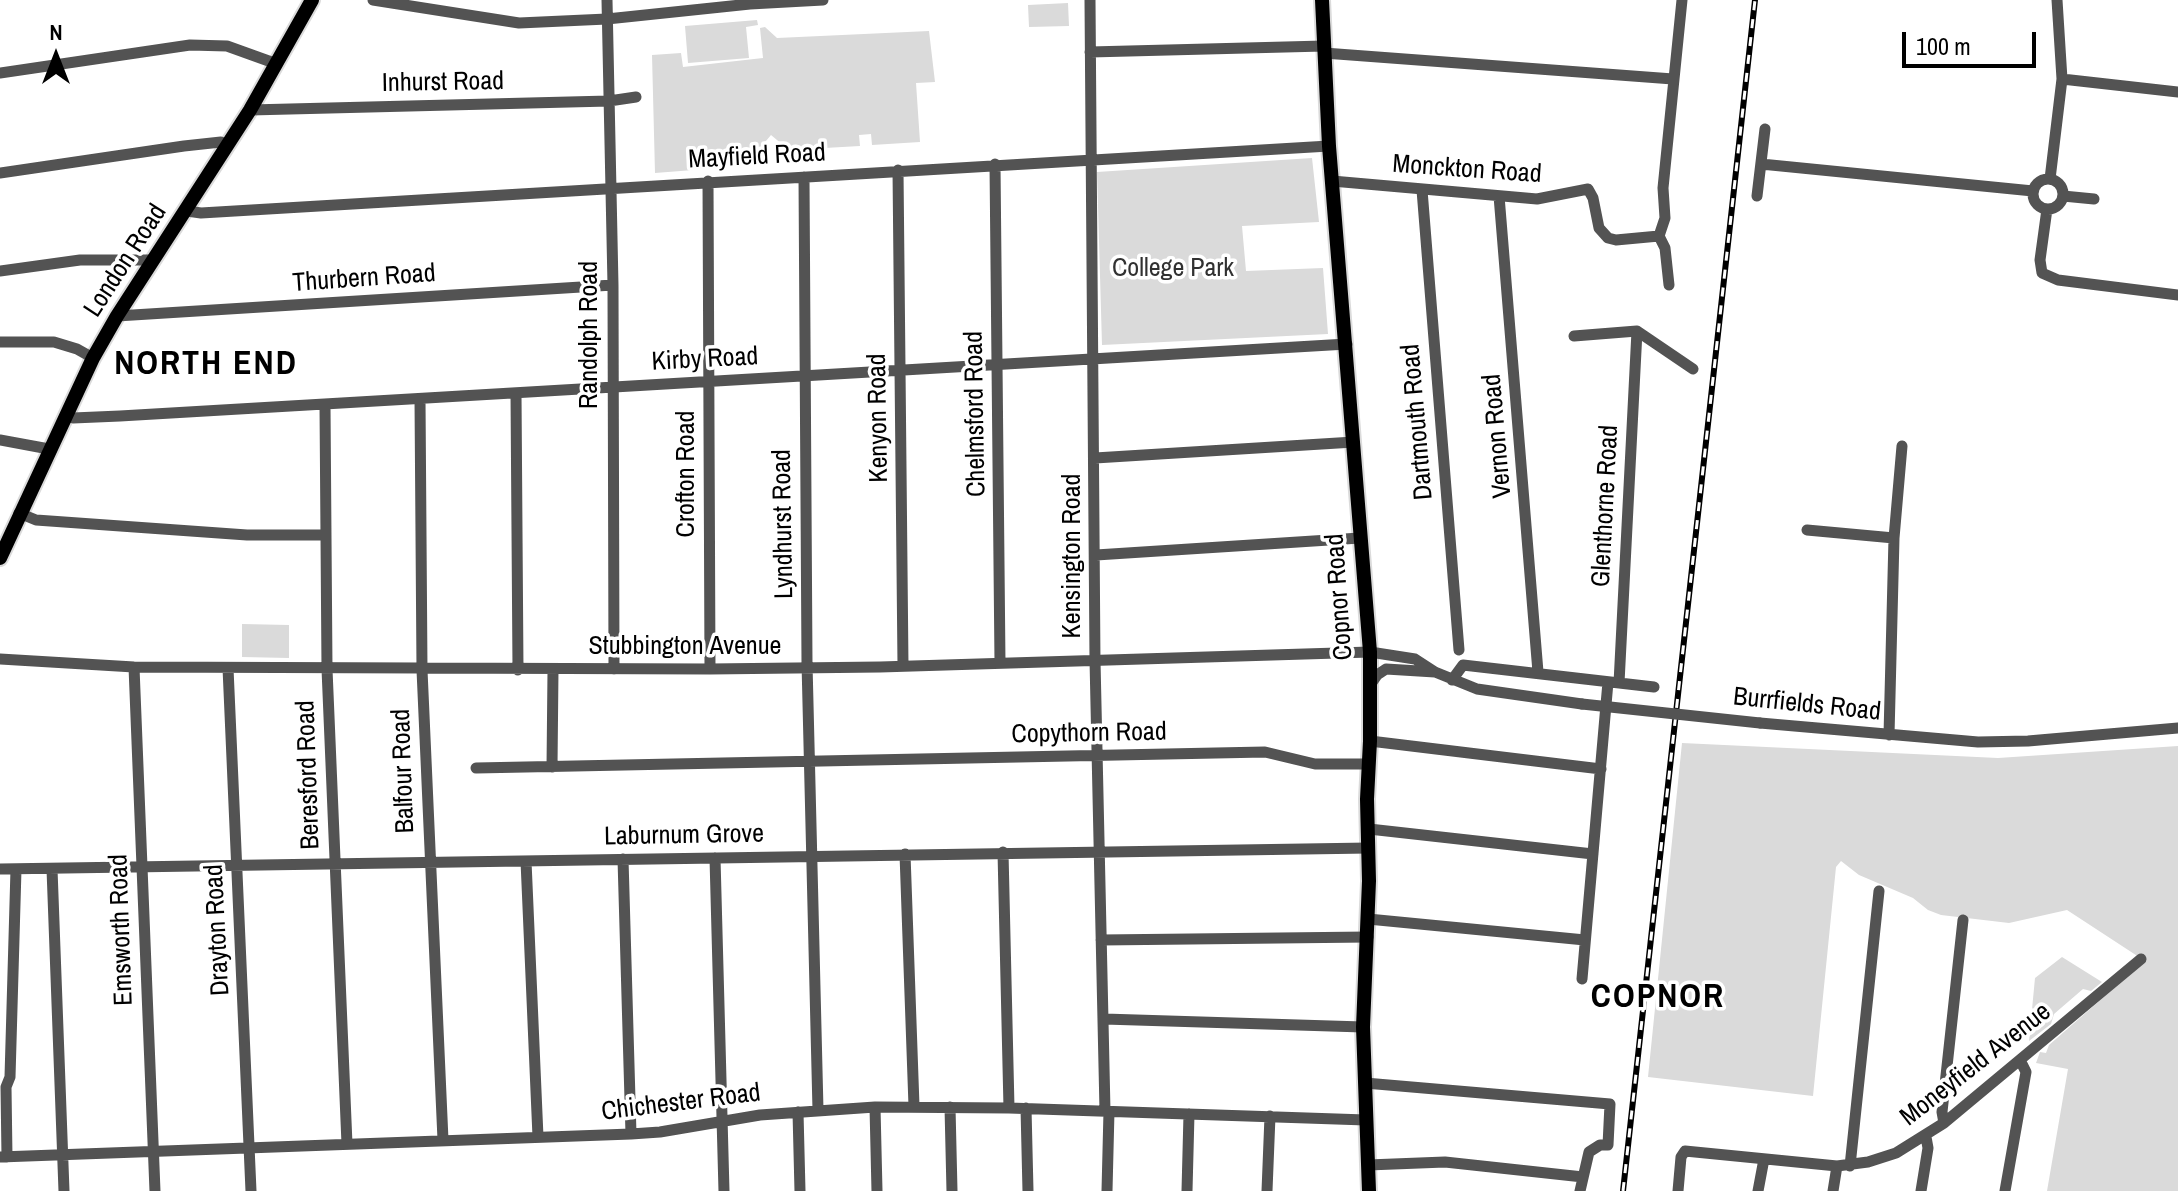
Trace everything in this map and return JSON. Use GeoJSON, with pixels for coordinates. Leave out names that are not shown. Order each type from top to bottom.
{"type":"FeatureCollection","features":[{"type":"Feature","properties":{"kind":"main road","name":"London Road"},"geometry":{"type":"LineString","coordinates":[[0,558],[93,358],[250,110],[312,0]]}},
{"type":"Feature","properties":{"kind":"main road","name":"Copnor Road"},"geometry":{"type":"LineString","coordinates":[[1322,0],[1329,146],[1370,652],[1368,937],[1363,1027],[1369,1191]]}},
{"type":"Feature","properties":{"kind":"street"},"geometry":{"type":"LineString","coordinates":[[373,0],[519,23],[607,19],[750,4],[823,0]]}},
{"type":"Feature","properties":{"kind":"street","name":"Randolph Road"},"geometry":{"type":"LineString","coordinates":[[607,0],[613,285],[614,669]]}},
{"type":"Feature","properties":{"kind":"street","name":"Kensington Road"},"geometry":{"type":"LineString","coordinates":[[1090,0],[1095,660],[1107,1191]]}},
{"type":"Feature","properties":{"kind":"street"},"geometry":{"type":"LineString","coordinates":[[1669,285],[1665,248],[1659,236],[1665,218],[1663,188],[1682,0]]}},
{"type":"Feature","properties":{"kind":"street"},"geometry":{"type":"LineString","coordinates":[[2050,179],[2062,79],[2057,0]]}},
{"type":"Feature","properties":{"kind":"street"},"geometry":{"type":"LineString","coordinates":[[0,73],[190,45],[227,46],[277,64]]}},
{"type":"Feature","properties":{"kind":"street"},"geometry":{"type":"LineString","coordinates":[[1090,52],[1324,50],[1673,79]]}},
{"type":"Feature","properties":{"kind":"street"},"geometry":{"type":"LineString","coordinates":[[2062,79],[2178,92]]}},
{"type":"Feature","properties":{"kind":"street","name":"Inhurst Road"},"geometry":{"type":"LineString","coordinates":[[250,110],[609,101],[636,97]]}},
{"type":"Feature","properties":{"kind":"street"},"geometry":{"type":"LineString","coordinates":[[1757,196],[1765,129]]}},
{"type":"Feature","properties":{"kind":"street"},"geometry":{"type":"LineString","coordinates":[[0,173],[198,144],[221,142],[228,145]]}},
{"type":"Feature","properties":{"kind":"street","name":"Mayfield Road"},"geometry":{"type":"LineString","coordinates":[[187,211],[201,213],[1329,146]]}},
{"type":"Feature","properties":{"kind":"street","name":"Chelmsford Road"},"geometry":{"type":"LineString","coordinates":[[995,164],[1000,663]]}},
{"type":"Feature","properties":{"kind":"street"},"geometry":{"type":"LineString","coordinates":[[1761,164],[2033,191]]}},
{"type":"Feature","properties":{"kind":"street","name":"Kenyon Road"},"geometry":{"type":"LineString","coordinates":[[898,170],[903,666]]}},
{"type":"Feature","properties":{"kind":"street","name":"Lyndhurst Road"},"geometry":{"type":"LineString","coordinates":[[804,177],[807,668],[818,1110]]}},
{"type":"Feature","properties":{"kind":"street"},"geometry":{"type":"LineString","coordinates":[[2050,179],[2060,183],[2063,196],[2058,205],[2047,209],[2038,204],[2033,191],[2038,182],[2050,179]]}},
{"type":"Feature","properties":{"kind":"street","name":"Crofton Road"},"geometry":{"type":"LineString","coordinates":[[708,181],[710,669]]}},
{"type":"Feature","properties":{"kind":"street","name":"Monckton Road"},"geometry":{"type":"LineString","coordinates":[[1332,181],[1545,199],[1588,189],[1599,228],[1608,238],[1659,236]]}},
{"type":"Feature","properties":{"kind":"street","name":"Dartmouth Road"},"geometry":{"type":"LineString","coordinates":[[1422,190],[1459,650]]}},
{"type":"Feature","properties":{"kind":"street","name":"Vernon Road"},"geometry":{"type":"LineString","coordinates":[[1499,196],[1538,672]]}},
{"type":"Feature","properties":{"kind":"street"},"geometry":{"type":"LineString","coordinates":[[2063,196],[2094,199]]}},
{"type":"Feature","properties":{"kind":"street"},"geometry":{"type":"LineString","coordinates":[[2047,209],[2040,260],[2042,273],[2058,280],[2178,295]]}},
{"type":"Feature","properties":{"kind":"street"},"geometry":{"type":"LineString","coordinates":[[0,271],[80,260],[153,260]]}},
{"type":"Feature","properties":{"kind":"street","name":"Thurbern Road"},"geometry":{"type":"LineString","coordinates":[[117,316],[613,285]]}},
{"type":"Feature","properties":{"kind":"street"},"geometry":{"type":"LineString","coordinates":[[1574,336],[1637,331],[1693,369]]}},
{"type":"Feature","properties":{"kind":"street","name":"Glenthorne Road"},"geometry":{"type":"LineString","coordinates":[[1582,979],[1601,769],[1614,682],[1637,331]]}},
{"type":"Feature","properties":{"kind":"street"},"geometry":{"type":"LineString","coordinates":[[0,342],[54,342],[93,358]]}},
{"type":"Feature","properties":{"kind":"street","name":"Kirby Road"},"geometry":{"type":"LineString","coordinates":[[66,415],[73,418],[325,405],[1347,344]]}},
{"type":"Feature","properties":{"kind":"street"},"geometry":{"type":"LineString","coordinates":[[516,393],[518,670]]}},
{"type":"Feature","properties":{"kind":"street","name":"Balfour Road"},"geometry":{"type":"LineString","coordinates":[[420,399],[422,670],[443,1140]]}},
{"type":"Feature","properties":{"kind":"street","name":"Beresford Road"},"geometry":{"type":"LineString","coordinates":[[325,405],[327,669],[347,1144]]}},
{"type":"Feature","properties":{"kind":"street"},"geometry":{"type":"LineString","coordinates":[[0,440],[49,449]]}},
{"type":"Feature","properties":{"kind":"street"},"geometry":{"type":"LineString","coordinates":[[1095,458],[1354,442]]}},
{"type":"Feature","properties":{"kind":"street"},"geometry":{"type":"LineString","coordinates":[[1889,735],[1894,538],[1902,446]]}},
{"type":"Feature","properties":{"kind":"street"},"geometry":{"type":"LineString","coordinates":[[19,513],[36,520],[247,535],[326,535]]}},
{"type":"Feature","properties":{"kind":"street"},"geometry":{"type":"LineString","coordinates":[[1807,530],[1894,538]]}},
{"type":"Feature","properties":{"kind":"street"},"geometry":{"type":"LineString","coordinates":[[1096,555],[1360,538]]}},
{"type":"Feature","properties":{"kind":"street","name":"Stubbington Avenue"},"geometry":{"type":"LineString","coordinates":[[0,659],[134,667],[553,670],[903,666],[1370,652]]}},
{"type":"Feature","properties":{"kind":"street","name":"Burrfields Road"},"geometry":{"type":"LineString","coordinates":[[1370,652],[1415,659],[1452,680],[1487,691],[1760,723],[1978,742],[2028,741],[2178,728]]}},
{"type":"Feature","properties":{"kind":"street"},"geometry":{"type":"LineString","coordinates":[[1452,680],[1463,665],[1654,687]]}},
{"type":"Feature","properties":{"kind":"street","name":"Emsworth Road"},"geometry":{"type":"LineString","coordinates":[[134,667],[155,1191]]}},
{"type":"Feature","properties":{"kind":"street","name":"Drayton Road"},"geometry":{"type":"LineString","coordinates":[[228,668],[251,1191]]}},
{"type":"Feature","properties":{"kind":"street","name":"Burrfields Road"},"geometry":{"type":"LineString","coordinates":[[1370,685],[1386,669],[1435,672]]}},
{"type":"Feature","properties":{"kind":"street"},"geometry":{"type":"LineString","coordinates":[[552,767],[553,670]]}},
{"type":"Feature","properties":{"kind":"street"},"geometry":{"type":"LineString","coordinates":[[1370,741],[1601,769]]}},
{"type":"Feature","properties":{"kind":"street","name":"Copythorn Road"},"geometry":{"type":"LineString","coordinates":[[476,768],[1265,752],[1315,764],[1369,764]]}},
{"type":"Feature","properties":{"kind":"street"},"geometry":{"type":"LineString","coordinates":[[1369,829],[1593,854]]}},
{"type":"Feature","properties":{"kind":"street","name":"Laburnum Grove"},"geometry":{"type":"LineString","coordinates":[[0,869],[1369,848]]}},
{"type":"Feature","properties":{"kind":"street"},"geometry":{"type":"LineString","coordinates":[[1003,852],[1009,1108]]}},
{"type":"Feature","properties":{"kind":"street"},"geometry":{"type":"LineString","coordinates":[[905,854],[914,1106]]}},
{"type":"Feature","properties":{"kind":"street"},"geometry":{"type":"LineString","coordinates":[[715,858],[724,1191]]}},
{"type":"Feature","properties":{"kind":"street"},"geometry":{"type":"LineString","coordinates":[[623,859],[631,1134]]}},
{"type":"Feature","properties":{"kind":"street"},"geometry":{"type":"LineString","coordinates":[[526,861],[538,1137]]}},
{"type":"Feature","properties":{"kind":"street"},"geometry":{"type":"LineString","coordinates":[[4,1157],[6,1087],[10,1077],[16,869]]}},
{"type":"Feature","properties":{"kind":"street"},"geometry":{"type":"LineString","coordinates":[[52,869],[64,1191]]}},
{"type":"Feature","properties":{"kind":"street"},"geometry":{"type":"LineString","coordinates":[[1833,1191],[1844,1166],[1879,891]]}},
{"type":"Feature","properties":{"kind":"street"},"geometry":{"type":"LineString","coordinates":[[1368,919],[1585,940]]}},
{"type":"Feature","properties":{"kind":"street"},"geometry":{"type":"LineString","coordinates":[[1944,1123],[1942,1112],[1963,920]]}},
{"type":"Feature","properties":{"kind":"street"},"geometry":{"type":"LineString","coordinates":[[1101,940],[1368,937]]}},
{"type":"Feature","properties":{"kind":"street","name":"Moneyfield Avenue"},"geometry":{"type":"LineString","coordinates":[[1678,1191],[1681,1157],[1685,1151],[1844,1166],[1883,1158],[1926,1137],[2141,959]]}},
{"type":"Feature","properties":{"kind":"street"},"geometry":{"type":"LineString","coordinates":[[1104,1019],[1363,1027]]}},
{"type":"Feature","properties":{"kind":"street"},"geometry":{"type":"LineString","coordinates":[[2005,1191],[2026,1072],[2020,1060]]}},
{"type":"Feature","properties":{"kind":"street"},"geometry":{"type":"LineString","coordinates":[[1365,1083],[1606,1103],[1611,1107],[1608,1145],[1600,1145],[1589,1152],[1580,1191]]}},
{"type":"Feature","properties":{"kind":"street"},"geometry":{"type":"LineString","coordinates":[[875,1107],[877,1191]]}},
{"type":"Feature","properties":{"kind":"street","name":"Chichester Road"},"geometry":{"type":"LineString","coordinates":[[4,1157],[631,1134],[798,1112],[875,1107],[1026,1108],[1366,1120]]}},
{"type":"Feature","properties":{"kind":"street"},"geometry":{"type":"LineString","coordinates":[[950,1107],[952,1191]]}},
{"type":"Feature","properties":{"kind":"street"},"geometry":{"type":"LineString","coordinates":[[1026,1108],[1028,1191]]}},
{"type":"Feature","properties":{"kind":"street"},"geometry":{"type":"LineString","coordinates":[[798,1112],[800,1191]]}},
{"type":"Feature","properties":{"kind":"street"},"geometry":{"type":"LineString","coordinates":[[1187,1191],[1189,1114]]}},
{"type":"Feature","properties":{"kind":"street"},"geometry":{"type":"LineString","coordinates":[[1267,1191],[1270,1116]]}},
{"type":"Feature","properties":{"kind":"street"},"geometry":{"type":"LineString","coordinates":[[1921,1191],[1928,1148],[1926,1137]]}},
{"type":"Feature","properties":{"kind":"street"},"geometry":{"type":"LineString","coordinates":[[1758,1191],[1764,1159]]}},
{"type":"Feature","properties":{"kind":"street"},"geometry":{"type":"LineString","coordinates":[[1368,1165],[1445,1162],[1583,1177]]}},
{"type":"Feature","properties":{"kind":"green space"},"geometry":{"type":"Polygon","coordinates":[[[1068,3],[1069,26],[1029,27],[1028,5],[1068,3]]]}},
{"type":"Feature","properties":{"kind":"green space"},"geometry":{"type":"Polygon","coordinates":[[[757,20],[758,25],[746,27],[749,58],[688,63],[685,26],[757,20]]]}},
{"type":"Feature","properties":{"kind":"green space"},"geometry":{"type":"Polygon","coordinates":[[[765,27],[777,38],[929,31],[935,82],[916,83],[920,142],[872,145],[871,134],[859,135],[860,146],[789,150],[771,135],[745,166],[655,173],[652,55],[681,53],[683,67],[763,58],[760,28],[765,27]]]}},
{"type":"Feature","properties":{"kind":"green space","name":"College Park"},"geometry":{"type":"Polygon","coordinates":[[[1312,158],[1319,222],[1242,226],[1246,271],[1323,268],[1328,334],[1102,345],[1097,172],[1312,158]]]}},
{"type":"Feature","properties":{"kind":"green space"},"geometry":{"type":"Polygon","coordinates":[[[242,624],[289,625],[289,658],[242,657],[242,624]]]}},
{"type":"Feature","properties":{"kind":"green space"},"geometry":{"type":"Polygon","coordinates":[[[1682,743],[1998,758],[2178,746],[2178,1191],[2047,1191],[2068,1069],[2036,1063],[2040,1052],[2046,1053],[2049,1045],[2145,961],[2067,910],[2009,923],[1941,915],[1928,910],[1913,898],[1859,875],[1841,861],[1836,867],[1813,1096],[1648,1077],[1682,743]]]}},
{"type":"Feature","properties":{"kind":"green space"},"geometry":{"type":"Polygon","coordinates":[[[2062,957],[2102,982],[2091,991],[2083,989],[2054,1014],[2051,1024],[2029,1041],[2035,978],[2062,957]]]}},
{"type":"Feature","properties":{"kind":"railway"},"geometry":{"type":"LineString","coordinates":[[1623,1191],[1755,0]]}},
{"type":"Feature","properties":{"kind":"district","name":"NORTH END"},"geometry":{"type":"Point","coordinates":[206,365]}},
{"type":"Feature","properties":{"kind":"district","name":"COPNOR"},"geometry":{"type":"Point","coordinates":[1658,998]}}]}
